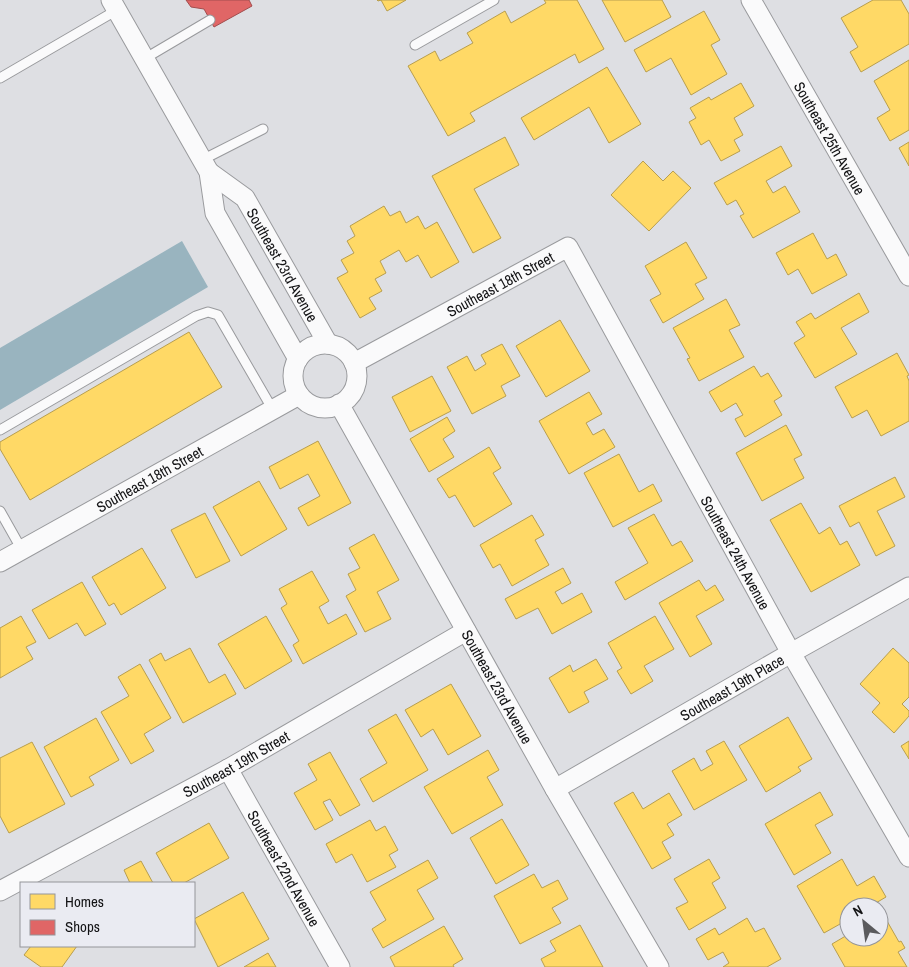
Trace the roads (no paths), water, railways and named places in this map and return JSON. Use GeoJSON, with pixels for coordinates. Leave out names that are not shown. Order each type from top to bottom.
{"type":"FeatureCollection","features":[{"type":"Feature","properties":{"kind":"street","name":"Southeast 25th Avenue"},"geometry":{"type":"LineString","coordinates":[[751,0],[909,276]]}},
{"type":"Feature","properties":{"kind":"street","name":"Southeast 23rd Avenue"},"geometry":{"type":"LineString","coordinates":[[114,5],[205,166],[215,213],[298,359]]}},
{"type":"Feature","properties":{"kind":"street","name":"Southeast 23rd Avenue"},"geometry":{"type":"LineString","coordinates":[[205,166],[245,198],[328,344]]}},
{"type":"Feature","properties":{"kind":"street","name":"Southeast 18th Street"},"geometry":{"type":"LineString","coordinates":[[354,363],[568,247]]}},
{"type":"Feature","properties":{"kind":"street","name":"Southeast 24th Avenue"},"geometry":{"type":"LineString","coordinates":[[568,247],[791,653],[909,857]]}},
{"type":"Feature","properties":{"kind":"street"},"geometry":{"type":"LineString","coordinates":[[328,344],[343,350],[354,363],[357,372],[353,391],[347,399],[331,408],[313,406],[305,402],[294,387],[293,377],[298,359],[311,347],[328,344]]}},
{"type":"Feature","properties":{"kind":"street","name":"Southeast 18th Street"},"geometry":{"type":"LineString","coordinates":[[0,562],[299,395]]}},
{"type":"Feature","properties":{"kind":"street","name":"Southeast 23rd Avenue"},"geometry":{"type":"LineString","coordinates":[[339,404],[555,789],[659,967]]}},
{"type":"Feature","properties":{"kind":"street","name":"Southeast 19th Place"},"geometry":{"type":"LineString","coordinates":[[555,789],[791,653],[909,588]]}},
{"type":"Feature","properties":{"kind":"street","name":"Southeast 19th Street"},"geometry":{"type":"LineString","coordinates":[[0,890],[228,769],[466,631]]}},
{"type":"Feature","properties":{"kind":"street","name":"Southeast 22nd Avenue"},"geometry":{"type":"LineString","coordinates":[[228,769],[340,967]]}},
{"type":"Feature","properties":{"kind":"lane"},"geometry":{"type":"LineString","coordinates":[[414,46],[494,0]]}},
{"type":"Feature","properties":{"kind":"lane"},"geometry":{"type":"LineString","coordinates":[[0,78],[114,5]]}},
{"type":"Feature","properties":{"kind":"lane"},"geometry":{"type":"LineString","coordinates":[[144,58],[210,20]]}},
{"type":"Feature","properties":{"kind":"lane"},"geometry":{"type":"LineString","coordinates":[[205,166],[263,128]]}},
{"type":"Feature","properties":{"kind":"lane"},"geometry":{"type":"LineString","coordinates":[[0,430],[196,316],[208,312],[218,315],[273,410]]}},
{"type":"Feature","properties":{"kind":"lane"},"geometry":{"type":"LineString","coordinates":[[0,511],[22,550]]}},
{"type":"Feature","properties":{"kind":"water"},"geometry":{"type":"Polygon","coordinates":[[[182,241],[208,287],[0,410],[0,348],[182,241]]]}}]}
